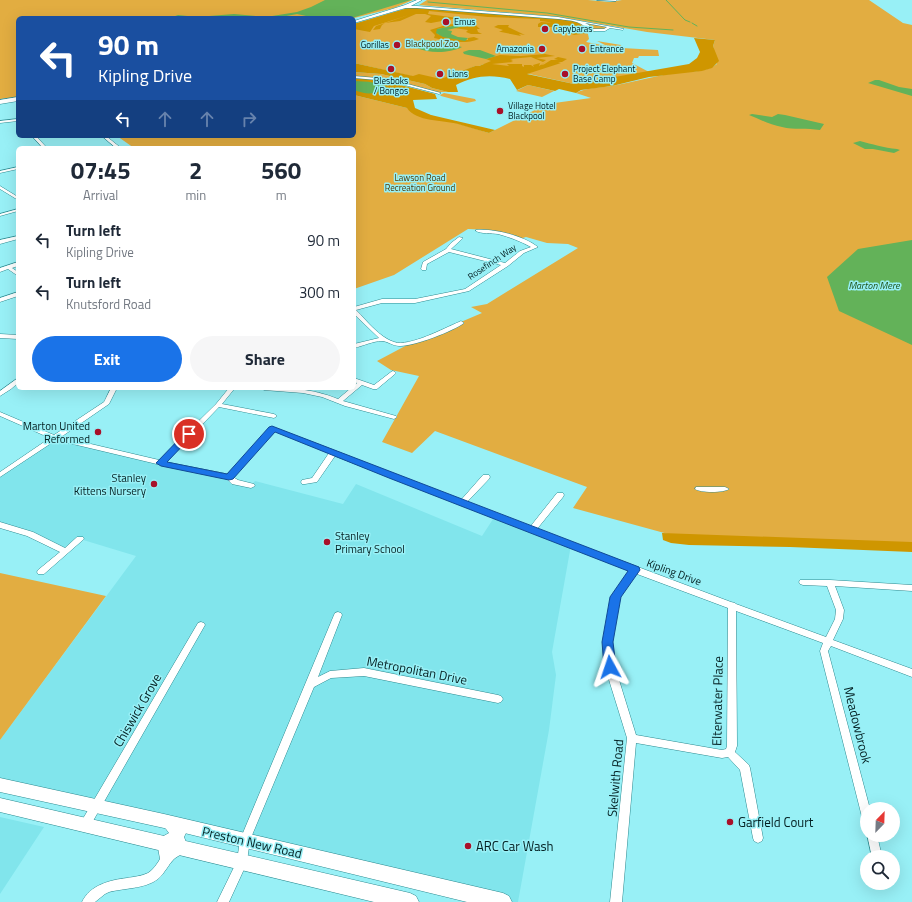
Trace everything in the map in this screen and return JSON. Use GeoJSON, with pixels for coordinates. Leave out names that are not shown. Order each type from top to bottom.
{"type":"FeatureCollection","features":[{"type":"Feature","properties":{"kind":"main road"},"geometry":{"type":"LineString","coordinates":[[356,21],[410,5],[420,0]]}},
{"type":"Feature","properties":{"kind":"main road"},"geometry":{"type":"LineString","coordinates":[[0,102],[16,99]]}},
{"type":"Feature","properties":{"kind":"main road","name":"Preston New Road"},"geometry":{"type":"LineString","coordinates":[[0,785],[164,821],[503,902]]}},
{"type":"Feature","properties":{"kind":"main road","name":"Preston New Road"},"geometry":{"type":"LineString","coordinates":[[0,805],[162,842],[180,840],[242,861],[410,902]]}},
{"type":"Feature","properties":{"kind":"street"},"geometry":{"type":"LineString","coordinates":[[598,0],[616,0]]}},
{"type":"Feature","properties":{"kind":"street"},"geometry":{"type":"LineString","coordinates":[[410,5],[417,7]]}},
{"type":"Feature","properties":{"kind":"street"},"geometry":{"type":"LineString","coordinates":[[402,7],[570,20],[622,29]]}},
{"type":"Feature","properties":{"kind":"street"},"geometry":{"type":"LineString","coordinates":[[570,20],[588,26],[590,30],[609,27]]}},
{"type":"Feature","properties":{"kind":"street"},"geometry":{"type":"LineString","coordinates":[[588,26],[599,24]]}},
{"type":"Feature","properties":{"kind":"street"},"geometry":{"type":"LineString","coordinates":[[356,77],[389,80],[439,93]]}},
{"type":"Feature","properties":{"kind":"street"},"geometry":{"type":"LineString","coordinates":[[0,122],[16,120]]}},
{"type":"Feature","properties":{"kind":"street"},"geometry":{"type":"LineString","coordinates":[[36,138],[43,146]]}},
{"type":"Feature","properties":{"kind":"street"},"geometry":{"type":"LineString","coordinates":[[107,138],[117,146]]}},
{"type":"Feature","properties":{"kind":"street"},"geometry":{"type":"LineString","coordinates":[[0,172],[16,168]]}},
{"type":"Feature","properties":{"kind":"street"},"geometry":{"type":"LineString","coordinates":[[1,189],[16,198]]}},
{"type":"Feature","properties":{"kind":"street"},"geometry":{"type":"LineString","coordinates":[[0,215],[16,211]]}},
{"type":"Feature","properties":{"kind":"street","name":"Rosefinch Way"},"geometry":{"type":"LineString","coordinates":[[356,309],[382,301],[415,301],[466,290],[506,265],[522,252],[534,247],[519,239],[494,232],[478,232]]}},
{"type":"Feature","properties":{"kind":"street"},"geometry":{"type":"LineString","coordinates":[[0,242],[16,237]]}},
{"type":"Feature","properties":{"kind":"street"},"geometry":{"type":"LineString","coordinates":[[424,269],[425,263],[448,250],[461,238]]}},
{"type":"Feature","properties":{"kind":"street"},"geometry":{"type":"LineString","coordinates":[[448,250],[506,265]]}},
{"type":"Feature","properties":{"kind":"street"},"geometry":{"type":"LineString","coordinates":[[0,270],[16,265]]}},
{"type":"Feature","properties":{"kind":"street"},"geometry":{"type":"LineString","coordinates":[[8,267],[16,273]]}},
{"type":"Feature","properties":{"kind":"street"},"geometry":{"type":"LineString","coordinates":[[0,300],[16,295]]}},
{"type":"Feature","properties":{"kind":"street"},"geometry":{"type":"LineString","coordinates":[[356,312],[384,339],[395,345],[409,344],[462,323]]}},
{"type":"Feature","properties":{"kind":"street"},"geometry":{"type":"LineString","coordinates":[[0,336],[16,337]]}},
{"type":"Feature","properties":{"kind":"street"},"geometry":{"type":"LineString","coordinates":[[356,346],[384,339]]}},
{"type":"Feature","properties":{"kind":"street"},"geometry":{"type":"LineString","coordinates":[[356,381],[375,388],[393,373]]}},
{"type":"Feature","properties":{"kind":"street"},"geometry":{"type":"LineString","coordinates":[[0,394],[16,382]]}},
{"type":"Feature","properties":{"kind":"street"},"geometry":{"type":"LineString","coordinates":[[356,387],[361,383]]}},
{"type":"Feature","properties":{"kind":"street"},"geometry":{"type":"LineString","coordinates":[[0,475],[107,403],[113,390]]}},
{"type":"Feature","properties":{"kind":"street"},"geometry":{"type":"LineString","coordinates":[[161,463],[218,405],[230,390]]}},
{"type":"Feature","properties":{"kind":"street"},"geometry":{"type":"LineString","coordinates":[[290,390],[303,391],[324,396],[338,402],[394,417]]}},
{"type":"Feature","properties":{"kind":"street"},"geometry":{"type":"LineString","coordinates":[[338,402],[353,390]]}},
{"type":"Feature","properties":{"kind":"street"},"geometry":{"type":"LineString","coordinates":[[218,405],[274,416]]}},
{"type":"Feature","properties":{"kind":"street"},"geometry":{"type":"LineString","coordinates":[[0,414],[55,438],[161,463],[229,477],[235,482],[251,486]]}},
{"type":"Feature","properties":{"kind":"street","name":"Kipling Drive"},"geometry":{"type":"LineString","coordinates":[[229,477],[272,429],[635,570],[912,672]]}},
{"type":"Feature","properties":{"kind":"street"},"geometry":{"type":"LineString","coordinates":[[305,482],[317,483],[334,452]]}},
{"type":"Feature","properties":{"kind":"street"},"geometry":{"type":"LineString","coordinates":[[462,503],[486,477]]}},
{"type":"Feature","properties":{"kind":"street"},"geometry":{"type":"LineString","coordinates":[[699,489],[725,489]]}},
{"type":"Feature","properties":{"kind":"street"},"geometry":{"type":"LineString","coordinates":[[532,530],[560,495]]}},
{"type":"Feature","properties":{"kind":"street"},"geometry":{"type":"LineString","coordinates":[[0,525],[30,534],[65,552]]}},
{"type":"Feature","properties":{"kind":"street"},"geometry":{"type":"LineString","coordinates":[[41,572],[80,539]]}},
{"type":"Feature","properties":{"kind":"street","name":"Skelwith Road"},"geometry":{"type":"LineString","coordinates":[[616,902],[632,738],[610,667],[608,642],[616,597],[635,570]]}},
{"type":"Feature","properties":{"kind":"street"},"geometry":{"type":"LineString","coordinates":[[807,580],[830,583],[912,588]]}},
{"type":"Feature","properties":{"kind":"street","name":"Meadowbrook"},"geometry":{"type":"LineString","coordinates":[[830,583],[840,610],[839,619],[824,651],[863,802]]}},
{"type":"Feature","properties":{"kind":"street","name":"Elterwater Place"},"geometry":{"type":"LineString","coordinates":[[732,605],[732,746],[730,753],[745,768],[758,838]]}},
{"type":"Feature","properties":{"kind":"street"},"geometry":{"type":"LineString","coordinates":[[224,902],[242,861],[245,840],[338,614]]}},
{"type":"Feature","properties":{"kind":"street","name":"Chiswick Grove"},"geometry":{"type":"LineString","coordinates":[[85,825],[201,625]]}},
{"type":"Feature","properties":{"kind":"street","name":"Metropolitan Drive"},"geometry":{"type":"LineString","coordinates":[[310,685],[330,675],[364,672],[498,699]]}},
{"type":"Feature","properties":{"kind":"street"},"geometry":{"type":"LineString","coordinates":[[632,738],[722,754],[730,753]]}},
{"type":"Feature","properties":{"kind":"street"},"geometry":{"type":"LineString","coordinates":[[164,821],[180,840]]}},
{"type":"Feature","properties":{"kind":"street"},"geometry":{"type":"LineString","coordinates":[[88,902],[100,890],[115,884],[149,878],[159,872],[180,840],[196,829]]}},
{"type":"Feature","properties":{"kind":"street"},"geometry":{"type":"LineString","coordinates":[[162,842],[166,860]]}},
{"type":"Feature","properties":{"kind":"shaded area"},"geometry":{"type":"Polygon","coordinates":[[[408,8],[419,8],[574,21],[582,26],[587,33],[574,35],[567,32],[550,32],[583,30],[540,21],[540,19],[488,17],[429,11],[428,14],[458,18],[431,23],[425,22],[431,16],[416,14],[400,21],[385,23],[409,15],[374,26],[370,32],[356,29],[356,23],[408,8]]]}},
{"type":"Feature","properties":{"kind":"shaded area"},"geometry":{"type":"Polygon","coordinates":[[[472,22],[480,29],[477,29],[478,32],[482,34],[471,34],[466,32],[468,30],[454,28],[474,26],[468,23],[437,29],[437,34],[468,40],[468,38],[474,37],[479,39],[473,41],[456,42],[434,38],[435,35],[430,30],[446,25],[472,22]]]}},
{"type":"Feature","properties":{"kind":"shaded area"},"geometry":{"type":"Polygon","coordinates":[[[541,22],[557,23],[571,29],[558,30],[554,27],[538,27],[538,24],[541,22]]]}},
{"type":"Feature","properties":{"kind":"shaded area"},"geometry":{"type":"Polygon","coordinates":[[[385,23],[380,29],[373,30],[376,26],[385,23]]]}},
{"type":"Feature","properties":{"kind":"shaded area"},"geometry":{"type":"Polygon","coordinates":[[[498,25],[509,25],[508,27],[525,35],[519,34],[521,36],[499,32],[503,30],[494,27],[498,25]]]}},
{"type":"Feature","properties":{"kind":"shaded area"},"geometry":{"type":"Polygon","coordinates":[[[694,38],[715,40],[713,46],[719,61],[712,68],[702,71],[649,77],[612,86],[581,90],[576,93],[559,89],[555,91],[528,85],[517,90],[510,79],[489,76],[462,82],[456,85],[458,92],[448,92],[432,88],[425,84],[381,74],[356,72],[356,63],[413,76],[419,74],[441,79],[475,66],[479,66],[491,61],[486,59],[500,55],[521,56],[545,54],[555,56],[536,58],[546,60],[543,62],[531,57],[510,59],[513,60],[511,61],[513,62],[492,64],[509,66],[507,64],[522,64],[524,67],[524,65],[531,65],[534,67],[533,65],[540,63],[539,66],[547,61],[541,65],[551,60],[558,60],[554,59],[558,57],[567,59],[562,62],[558,62],[561,63],[527,74],[574,84],[689,64],[697,58],[700,52],[694,38]]]}},
{"type":"Feature","properties":{"kind":"shaded area"},"geometry":{"type":"Polygon","coordinates":[[[356,78],[382,80],[435,94],[437,99],[413,100],[415,108],[431,115],[495,130],[489,133],[458,124],[430,120],[411,113],[407,108],[356,95],[356,78]]]}},
{"type":"Feature","properties":{"kind":"shaded area"},"geometry":{"type":"Polygon","coordinates":[[[55,438],[223,477],[251,486],[255,481],[343,504],[356,484],[482,536],[495,516],[571,545],[552,652],[556,675],[549,730],[518,902],[503,902],[0,785],[0,740],[136,556],[80,539],[65,551],[30,534],[0,525],[0,475],[55,438]]]}},
{"type":"Feature","properties":{"kind":"shaded area"},"geometry":{"type":"Polygon","coordinates":[[[662,533],[912,542],[912,552],[689,545],[671,543],[663,540],[662,533]]]}},
{"type":"Feature","properties":{"kind":"shaded area"},"geometry":{"type":"Polygon","coordinates":[[[0,817],[44,827],[0,894],[0,817]]]}},
{"type":"Feature","properties":{"kind":"green space"},"geometry":{"type":"Polygon","coordinates":[[[0,0],[413,0],[394,8],[356,18],[356,16],[16,16],[16,97],[0,99],[0,0]]]}},
{"type":"Feature","properties":{"kind":"green space","name":"Lawson Road Recreation Ground"},"geometry":{"type":"Polygon","coordinates":[[[427,0],[588,0],[610,2],[622,0],[869,0],[903,23],[912,25],[912,546],[679,537],[573,508],[587,487],[435,431],[412,453],[382,442],[419,376],[391,370],[377,361],[409,344],[482,313],[471,307],[487,304],[578,248],[568,244],[547,243],[526,237],[519,239],[490,230],[468,229],[394,275],[356,288],[356,146],[131,146],[120,138],[356,138],[356,95],[407,108],[489,133],[547,104],[591,98],[576,93],[585,90],[612,86],[667,74],[697,71],[707,69],[717,64],[713,46],[715,40],[647,32],[560,17],[419,5],[427,0]]]}},
{"type":"Feature","properties":{"kind":"green space","name":"Blackpool Zoo"},"geometry":{"type":"Polygon","coordinates":[[[408,8],[558,18],[608,26],[609,29],[590,32],[585,30],[589,39],[586,42],[607,46],[597,41],[621,45],[622,48],[658,50],[659,56],[639,56],[638,58],[634,58],[632,63],[649,72],[574,84],[484,64],[475,66],[448,78],[433,81],[356,63],[356,23],[408,8]]]}},
{"type":"Feature","properties":{"kind":"green space"},"geometry":{"type":"Polygon","coordinates":[[[356,72],[381,74],[425,84],[432,88],[448,92],[438,92],[396,82],[356,77],[356,72]]]}},
{"type":"Feature","properties":{"kind":"green space"},"geometry":{"type":"Polygon","coordinates":[[[528,85],[554,91],[542,97],[516,91],[528,85]]]}},
{"type":"Feature","properties":{"kind":"green space"},"geometry":{"type":"Polygon","coordinates":[[[444,93],[475,99],[476,101],[467,103],[440,95],[444,93]]]}},
{"type":"Feature","properties":{"kind":"green space"},"geometry":{"type":"Polygon","coordinates":[[[0,573],[106,596],[0,740],[0,573]]]}},
{"type":"Feature","properties":{"kind":"water"},"geometry":{"type":"Polygon","coordinates":[[[325,0],[411,0],[356,17],[306,16],[297,14],[272,16],[297,12],[325,0]]]}},
{"type":"Feature","properties":{"kind":"water"},"geometry":{"type":"Polygon","coordinates":[[[234,14],[255,16],[209,16],[234,14]]]}},
{"type":"Feature","properties":{"kind":"water"},"geometry":{"type":"Polygon","coordinates":[[[472,23],[475,26],[465,26],[447,30],[452,31],[451,34],[458,37],[468,38],[465,41],[443,37],[436,33],[437,29],[472,23]]]}},
{"type":"Feature","properties":{"kind":"water"},"geometry":{"type":"Polygon","coordinates":[[[421,40],[462,47],[446,52],[422,50],[417,48],[419,44],[417,42],[421,40]]]}},
{"type":"Feature","properties":{"kind":"water"},"geometry":{"type":"Polygon","coordinates":[[[469,50],[480,50],[496,56],[486,59],[464,54],[463,52],[469,50]]]}},
{"type":"Feature","properties":{"kind":"water"},"geometry":{"type":"Polygon","coordinates":[[[875,80],[912,89],[912,96],[868,83],[875,80]]]}},
{"type":"Feature","properties":{"kind":"water"},"geometry":{"type":"Polygon","coordinates":[[[356,81],[377,83],[389,89],[376,93],[364,93],[356,91],[356,81]]]}},
{"type":"Feature","properties":{"kind":"water"},"geometry":{"type":"Polygon","coordinates":[[[752,114],[772,117],[778,114],[824,124],[820,130],[787,128],[749,115],[752,114]]]}},
{"type":"Feature","properties":{"kind":"water"},"geometry":{"type":"Polygon","coordinates":[[[860,141],[900,150],[894,153],[865,149],[853,143],[860,141]]]}},
{"type":"Feature","properties":{"kind":"water","name":"Marton Mere"},"geometry":{"type":"Polygon","coordinates":[[[912,240],[912,345],[839,311],[827,277],[858,249],[912,240]]]}},
{"type":"Feature","properties":{"kind":"waterway"},"geometry":{"type":"LineString","coordinates":[[666,0],[685,20],[690,22]]}},
{"type":"Feature","properties":{"kind":"waterway"},"geometry":{"type":"LineString","coordinates":[[428,2],[547,13],[629,27],[673,30]]}},
{"type":"Feature","properties":{"kind":"waterway"},"geometry":{"type":"LineString","coordinates":[[692,23],[697,26]]}},
{"type":"Feature","properties":{"kind":"place","name":"Emus"},"geometry":{"type":"Point","coordinates":[446,22]}},
{"type":"Feature","properties":{"kind":"place","name":"Capybaras"},"geometry":{"type":"Point","coordinates":[545,29]}},
{"type":"Feature","properties":{"kind":"place","name":"Gorillas"},"geometry":{"type":"Point","coordinates":[397,45]}},
{"type":"Feature","properties":{"kind":"place","name":"Amazonia"},"geometry":{"type":"Point","coordinates":[542,49]}},
{"type":"Feature","properties":{"kind":"place","name":"Entrance"},"geometry":{"type":"Point","coordinates":[582,49]}},
{"type":"Feature","properties":{"kind":"place","name":"Blesboks / Bongos"},"geometry":{"type":"Point","coordinates":[391,69]}},
{"type":"Feature","properties":{"kind":"place","name":"Lions"},"geometry":{"type":"Point","coordinates":[440,74]}},
{"type":"Feature","properties":{"kind":"place","name":"Project Elephant Base Camp"},"geometry":{"type":"Point","coordinates":[565,74]}},
{"type":"Feature","properties":{"kind":"place","name":"Village Hotel Blackpool"},"geometry":{"type":"Point","coordinates":[500,111]}},
{"type":"Feature","properties":{"kind":"place","name":"Marton United Reformed"},"geometry":{"type":"Point","coordinates":[98,432]}},
{"type":"Feature","properties":{"kind":"place","name":"Stanley Kittens Nursery"},"geometry":{"type":"Point","coordinates":[154,484]}},
{"type":"Feature","properties":{"kind":"place","name":"Stanley Primary School"},"geometry":{"type":"Point","coordinates":[327,542]}},
{"type":"Feature","properties":{"kind":"place","name":"Garfield Court"},"geometry":{"type":"Point","coordinates":[730,822]}},
{"type":"Feature","properties":{"kind":"place","name":"ARC Car Wash"},"geometry":{"type":"Point","coordinates":[468,846]}},
{"type":"Feature","properties":{"kind":"route"},"geometry":{"type":"LineString","coordinates":[[189,434],[161,463],[223,477],[229,477],[272,429],[277,430],[635,570],[621,587],[616,597],[608,642],[610,667]]}}]}
